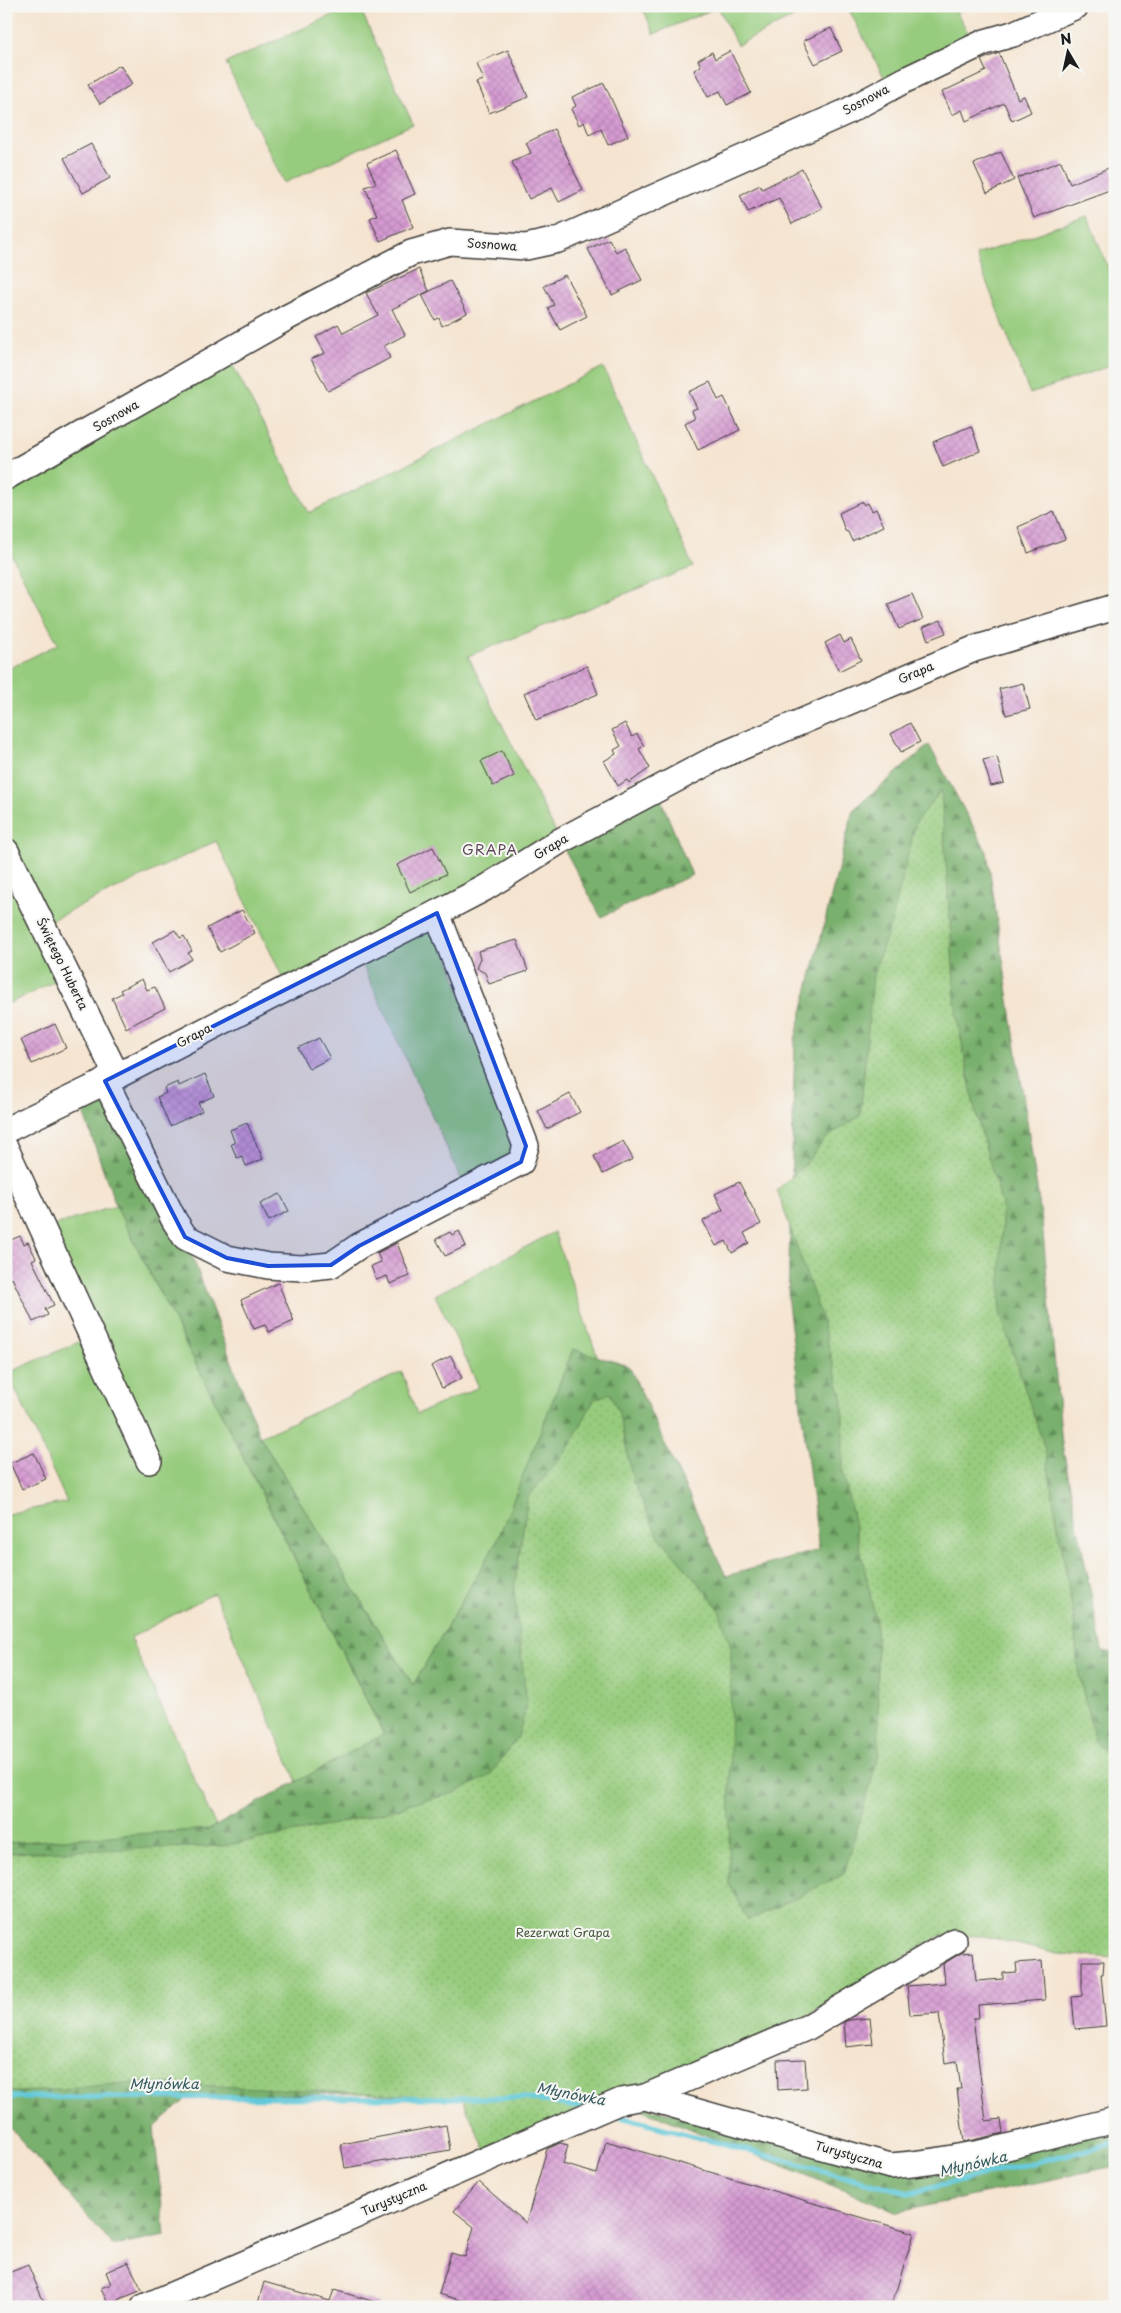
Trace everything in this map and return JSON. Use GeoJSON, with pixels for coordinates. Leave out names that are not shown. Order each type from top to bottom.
{"type":"FeatureCollection","features":[{"type":"Feature","properties":{"kind":"street","name":"Sosnowa"},"geometry":{"type":"LineString","coordinates":[[6,477],[288,317],[411,254],[450,242],[526,247],[558,240],[846,112],[905,80],[985,42],[1013,34],[1076,6]]}},
{"type":"Feature","properties":{"kind":"street","name":"Grapa"},"geometry":{"type":"LineString","coordinates":[[6,1130],[437,914],[485,888],[560,841],[720,756],[974,649],[1115,607]]}},
{"type":"Feature","properties":{"kind":"street","name":"Świętego Huberta"},"geometry":{"type":"LineString","coordinates":[[6,851],[174,1220],[185,1237],[227,1258],[268,1266],[302,1268],[331,1265],[359,1246],[521,1162],[526,1146],[437,914]]}},
{"type":"Feature","properties":{"kind":"street"},"geometry":{"type":"LineString","coordinates":[[6,1149],[149,1460]]}},
{"type":"Feature","properties":{"kind":"street","name":"Turystyczna"},"geometry":{"type":"LineString","coordinates":[[144,2307],[621,2101],[645,2097],[808,2027],[954,1941]]}},
{"type":"Feature","properties":{"kind":"street","name":"Turystyczna"},"geometry":{"type":"LineString","coordinates":[[645,2097],[890,2166],[924,2164],[966,2157],[1115,2120]]}},
{"type":"Feature","properties":{"kind":"highlighted area"},"geometry":{"type":"Polygon","coordinates":[[[437,913],[526,1146],[521,1162],[359,1246],[331,1265],[268,1266],[227,1258],[185,1237],[105,1081],[437,913]]]}},
{"type":"Feature","properties":{"kind":"green space"},"geometry":{"type":"Polygon","coordinates":[[[353,6],[359,6],[413,124],[284,183],[226,63],[353,6]]]}},
{"type":"Feature","properties":{"kind":"green space"},"geometry":{"type":"Polygon","coordinates":[[[642,6],[817,6],[737,45],[718,7],[654,34],[642,6]]]}},
{"type":"Feature","properties":{"kind":"green space"},"geometry":{"type":"Polygon","coordinates":[[[847,6],[953,6],[974,43],[887,83],[847,6]]]}},
{"type":"Feature","properties":{"kind":"green space"},"geometry":{"type":"Polygon","coordinates":[[[1087,216],[1115,284],[1115,364],[1030,394],[976,255],[1087,216]]]}},
{"type":"Feature","properties":{"kind":"green space"},"geometry":{"type":"Polygon","coordinates":[[[228,356],[309,513],[603,367],[693,567],[468,656],[560,841],[285,982],[216,841],[47,922],[6,838],[6,670],[58,644],[6,545],[6,480],[228,356]]]}},
{"type":"Feature","properties":{"kind":"green space","name":"Rezerwat Grapa"},"geometry":{"type":"Polygon","coordinates":[[[929,745],[987,852],[1042,1222],[1062,1444],[1102,1651],[1115,1653],[1115,1923],[950,1933],[379,2092],[187,2098],[154,2128],[165,2236],[114,2246],[6,2123],[6,1843],[210,1829],[384,1734],[116,1206],[77,1095],[105,1081],[185,1237],[260,1437],[413,1685],[497,1541],[573,1349],[629,1366],[726,1576],[819,1550],[788,1303],[795,1040],[853,810],[929,745]]]}},
{"type":"Feature","properties":{"kind":"green space"},"geometry":{"type":"Polygon","coordinates":[[[657,790],[692,875],[601,917],[560,841],[657,790]]]}},
{"type":"Feature","properties":{"kind":"green space","name":"Rezerwat Grapa"},"geometry":{"type":"Polygon","coordinates":[[[941,790],[956,1012],[975,1111],[1002,1205],[1000,1313],[1045,1450],[1074,1620],[1078,1671],[1095,1742],[1115,1761],[1115,1958],[1057,1954],[984,1936],[941,1935],[758,2046],[489,2158],[462,2098],[136,2082],[42,2091],[6,2092],[6,1853],[223,1846],[318,1828],[401,1808],[408,1804],[455,1793],[489,1776],[518,1737],[527,1704],[514,1590],[528,1497],[568,1449],[594,1400],[610,1393],[619,1413],[633,1481],[657,1534],[718,1607],[731,1648],[729,1884],[748,1921],[844,1874],[879,1754],[876,1620],[843,1472],[843,1401],[820,1313],[777,1190],[805,1165],[826,1138],[860,1116],[873,975],[893,917],[916,822],[941,790]]]}},
{"type":"Feature","properties":{"kind":"green space"},"geometry":{"type":"Polygon","coordinates":[[[6,862],[64,977],[6,1005],[6,862]]]}},
{"type":"Feature","properties":{"kind":"green space"},"geometry":{"type":"Polygon","coordinates":[[[435,920],[516,1147],[513,1157],[464,1185],[359,957],[435,920]]]}},
{"type":"Feature","properties":{"kind":"green space"},"geometry":{"type":"Polygon","coordinates":[[[116,1206],[384,1735],[297,1782],[214,1593],[130,1638],[223,1842],[6,1853],[6,1512],[7,1514],[67,1502],[8,1373],[92,1336],[43,1229],[116,1206]]]}},
{"type":"Feature","properties":{"kind":"green space"},"geometry":{"type":"Polygon","coordinates":[[[554,1232],[610,1393],[497,1541],[413,1685],[260,1437],[402,1372],[417,1414],[479,1387],[435,1295],[554,1232]]]}},
{"type":"Feature","properties":{"kind":"green space"},"geometry":{"type":"Polygon","coordinates":[[[621,2101],[890,2166],[1115,2120],[1115,2166],[898,2212],[621,2101]]]}},
{"type":"Feature","properties":{"kind":"building"},"geometry":{"type":"Polygon","coordinates":[[[831,28],[842,51],[815,64],[803,41],[831,28]]]}},
{"type":"Feature","properties":{"kind":"building"},"geometry":{"type":"Polygon","coordinates":[[[508,50],[528,97],[489,113],[476,82],[483,80],[476,63],[508,50]]]}},
{"type":"Feature","properties":{"kind":"building"},"geometry":{"type":"Polygon","coordinates":[[[730,51],[751,93],[727,105],[720,91],[708,97],[694,70],[701,66],[698,60],[712,52],[715,59],[730,51]]]}},
{"type":"Feature","properties":{"kind":"building"},"geometry":{"type":"Polygon","coordinates":[[[999,53],[1018,99],[1024,96],[1031,112],[1012,121],[1004,103],[966,121],[962,110],[952,115],[942,92],[986,71],[981,60],[999,53]]]}},
{"type":"Feature","properties":{"kind":"building"},"geometry":{"type":"Polygon","coordinates":[[[120,65],[132,84],[100,104],[88,85],[120,65]]]}},
{"type":"Feature","properties":{"kind":"building"},"geometry":{"type":"Polygon","coordinates":[[[604,83],[628,136],[608,145],[601,129],[589,135],[584,122],[579,125],[571,109],[576,106],[572,97],[604,83]]]}},
{"type":"Feature","properties":{"kind":"building"},"geometry":{"type":"Polygon","coordinates":[[[554,129],[583,190],[559,202],[552,188],[529,199],[512,162],[531,153],[526,143],[554,129]]]}},
{"type":"Feature","properties":{"kind":"building"},"geometry":{"type":"Polygon","coordinates":[[[91,144],[110,178],[83,193],[64,158],[91,144]]]}},
{"type":"Feature","properties":{"kind":"building"},"geometry":{"type":"Polygon","coordinates":[[[396,150],[415,194],[402,200],[413,227],[380,241],[370,218],[377,215],[365,187],[376,183],[367,163],[396,150]]]}},
{"type":"Feature","properties":{"kind":"building"},"geometry":{"type":"Polygon","coordinates":[[[1001,152],[1014,180],[987,193],[974,164],[1001,152]]]}},
{"type":"Feature","properties":{"kind":"building"},"geometry":{"type":"Polygon","coordinates":[[[1061,161],[1070,184],[1111,167],[1115,176],[1115,188],[1034,218],[1017,178],[1061,161]]]}},
{"type":"Feature","properties":{"kind":"building"},"geometry":{"type":"Polygon","coordinates":[[[802,169],[822,208],[792,224],[779,198],[748,212],[740,195],[760,185],[762,189],[802,169]]]}},
{"type":"Feature","properties":{"kind":"building"},"geometry":{"type":"Polygon","coordinates":[[[609,239],[616,252],[625,247],[642,280],[612,295],[588,249],[609,239]]]}},
{"type":"Feature","properties":{"kind":"building"},"geometry":{"type":"Polygon","coordinates":[[[419,269],[429,291],[392,309],[405,335],[384,346],[390,358],[328,391],[311,359],[325,353],[316,337],[338,324],[343,333],[378,315],[366,293],[419,269]]]}},
{"type":"Feature","properties":{"kind":"building"},"geometry":{"type":"Polygon","coordinates":[[[565,275],[587,316],[560,330],[548,308],[554,305],[544,286],[565,275]]]}},
{"type":"Feature","properties":{"kind":"building"},"geometry":{"type":"Polygon","coordinates":[[[450,281],[467,313],[442,326],[439,318],[435,320],[422,295],[450,281]]]}},
{"type":"Feature","properties":{"kind":"building"},"geometry":{"type":"Polygon","coordinates":[[[710,382],[718,400],[724,397],[740,430],[698,450],[685,423],[695,418],[692,410],[697,408],[689,392],[710,382]]]}},
{"type":"Feature","properties":{"kind":"building"},"geometry":{"type":"Polygon","coordinates":[[[971,426],[980,451],[943,467],[933,442],[971,426]]]}},
{"type":"Feature","properties":{"kind":"building"},"geometry":{"type":"Polygon","coordinates":[[[862,502],[864,505],[868,503],[872,511],[876,509],[884,526],[852,541],[848,532],[845,531],[839,513],[862,502]]]}},
{"type":"Feature","properties":{"kind":"building"},"geometry":{"type":"Polygon","coordinates":[[[1054,511],[1065,539],[1028,553],[1018,527],[1054,511]]]}},
{"type":"Feature","properties":{"kind":"building"},"geometry":{"type":"Polygon","coordinates":[[[912,594],[923,619],[899,629],[888,604],[912,594]]]}},
{"type":"Feature","properties":{"kind":"building"},"geometry":{"type":"Polygon","coordinates":[[[941,620],[946,633],[928,640],[923,627],[941,620]]]}},
{"type":"Feature","properties":{"kind":"building"},"geometry":{"type":"Polygon","coordinates":[[[840,635],[844,643],[851,639],[861,660],[839,671],[825,643],[840,635]]]}},
{"type":"Feature","properties":{"kind":"building"},"geometry":{"type":"Polygon","coordinates":[[[587,666],[598,694],[536,720],[524,693],[587,666]]]}},
{"type":"Feature","properties":{"kind":"building"},"geometry":{"type":"Polygon","coordinates":[[[1023,683],[1030,709],[1006,715],[999,689],[1023,683]]]}},
{"type":"Feature","properties":{"kind":"building"},"geometry":{"type":"Polygon","coordinates":[[[625,723],[632,737],[637,734],[644,746],[639,749],[650,768],[629,783],[627,780],[618,786],[604,761],[616,754],[614,750],[621,746],[612,730],[625,723]]]}},
{"type":"Feature","properties":{"kind":"building"},"geometry":{"type":"Polygon","coordinates":[[[910,723],[920,742],[901,752],[891,734],[910,723]]]}},
{"type":"Feature","properties":{"kind":"building"},"geometry":{"type":"Polygon","coordinates":[[[502,751],[514,776],[493,786],[481,761],[502,751]]]}},
{"type":"Feature","properties":{"kind":"building"},"geometry":{"type":"Polygon","coordinates":[[[997,757],[1004,783],[991,786],[983,760],[997,757]]]}},
{"type":"Feature","properties":{"kind":"building"},"geometry":{"type":"Polygon","coordinates":[[[433,847],[446,874],[410,892],[397,865],[433,847]]]}},
{"type":"Feature","properties":{"kind":"building"},"geometry":{"type":"Polygon","coordinates":[[[242,910],[255,933],[220,952],[207,928],[242,910]]]}},
{"type":"Feature","properties":{"kind":"building"},"geometry":{"type":"Polygon","coordinates":[[[175,930],[180,938],[184,936],[192,951],[188,953],[192,959],[169,972],[153,942],[175,930]]]}},
{"type":"Feature","properties":{"kind":"building"},"geometry":{"type":"Polygon","coordinates":[[[517,940],[528,971],[489,984],[485,973],[476,968],[480,959],[478,951],[517,940]]]}},
{"type":"Feature","properties":{"kind":"building"},"geometry":{"type":"Polygon","coordinates":[[[142,979],[147,990],[155,987],[165,1008],[126,1028],[112,998],[122,993],[120,990],[142,979]]]}},
{"type":"Feature","properties":{"kind":"building"},"geometry":{"type":"Polygon","coordinates":[[[55,1024],[66,1048],[32,1064],[21,1040],[55,1024]]]}},
{"type":"Feature","properties":{"kind":"building"},"geometry":{"type":"Polygon","coordinates":[[[319,1038],[330,1058],[309,1069],[298,1048],[319,1038]]]}},
{"type":"Feature","properties":{"kind":"building"},"geometry":{"type":"Polygon","coordinates":[[[205,1074],[214,1096],[198,1103],[202,1111],[170,1126],[157,1097],[166,1093],[164,1088],[178,1082],[179,1086],[205,1074]]]}},
{"type":"Feature","properties":{"kind":"building"},"geometry":{"type":"Polygon","coordinates":[[[570,1094],[580,1112],[547,1129],[538,1111],[570,1094]]]}},
{"type":"Feature","properties":{"kind":"building"},"geometry":{"type":"Polygon","coordinates":[[[247,1123],[263,1159],[246,1166],[242,1156],[237,1158],[231,1144],[235,1143],[230,1130],[247,1123]]]}},
{"type":"Feature","properties":{"kind":"building"},"geometry":{"type":"Polygon","coordinates":[[[623,1141],[633,1159],[603,1174],[594,1156],[623,1141]]]}},
{"type":"Feature","properties":{"kind":"building"},"geometry":{"type":"Polygon","coordinates":[[[739,1182],[761,1224],[744,1233],[749,1243],[732,1253],[726,1241],[716,1246],[703,1221],[723,1210],[715,1194],[739,1182]]]}},
{"type":"Feature","properties":{"kind":"building"},"geometry":{"type":"Polygon","coordinates":[[[280,1194],[289,1211],[269,1221],[260,1204],[280,1194]]]}},
{"type":"Feature","properties":{"kind":"building"},"geometry":{"type":"Polygon","coordinates":[[[459,1231],[466,1246],[445,1256],[436,1239],[450,1232],[452,1235],[459,1231]]]}},
{"type":"Feature","properties":{"kind":"building"},"geometry":{"type":"Polygon","coordinates":[[[20,1236],[24,1244],[28,1242],[36,1258],[32,1260],[54,1305],[45,1309],[48,1315],[33,1322],[12,1278],[6,1281],[6,1242],[20,1236]]]}},
{"type":"Feature","properties":{"kind":"building"},"geometry":{"type":"Polygon","coordinates":[[[397,1243],[410,1276],[390,1284],[387,1276],[376,1280],[371,1266],[381,1262],[377,1253],[397,1243]]]}},
{"type":"Feature","properties":{"kind":"building"},"geometry":{"type":"Polygon","coordinates":[[[278,1283],[294,1321],[269,1332],[265,1325],[254,1329],[241,1300],[278,1283]]]}},
{"type":"Feature","properties":{"kind":"building"},"geometry":{"type":"Polygon","coordinates":[[[451,1356],[462,1378],[442,1388],[431,1366],[451,1356]]]}},
{"type":"Feature","properties":{"kind":"building"},"geometry":{"type":"Polygon","coordinates":[[[34,1453],[46,1479],[22,1489],[10,1463],[34,1453]]]}},
{"type":"Feature","properties":{"kind":"building"},"geometry":{"type":"Polygon","coordinates":[[[973,1952],[976,1981],[1003,1979],[1003,1973],[1017,1972],[1016,1963],[1042,1961],[1045,2000],[978,2005],[979,2018],[973,2018],[986,2121],[1001,2119],[1003,2133],[964,2142],[957,2089],[961,2089],[957,2061],[945,2063],[939,2013],[910,2015],[907,1986],[945,1983],[943,1964],[961,1953],[973,1952]]]}},
{"type":"Feature","properties":{"kind":"building"},"geometry":{"type":"Polygon","coordinates":[[[1082,1961],[1104,1961],[1103,1974],[1101,1974],[1106,2026],[1075,2029],[1072,1997],[1082,1996],[1082,1961]]]}},
{"type":"Feature","properties":{"kind":"building"},"geometry":{"type":"Polygon","coordinates":[[[870,2018],[873,2044],[846,2047],[844,2022],[870,2018]]]}},
{"type":"Feature","properties":{"kind":"building"},"geometry":{"type":"Polygon","coordinates":[[[805,2059],[807,2088],[778,2090],[777,2060],[805,2059]]]}},
{"type":"Feature","properties":{"kind":"building"},"geometry":{"type":"Polygon","coordinates":[[[446,2125],[450,2150],[345,2168],[341,2144],[446,2125]]]}},
{"type":"Feature","properties":{"kind":"building"},"geometry":{"type":"Polygon","coordinates":[[[606,2141],[914,2233],[891,2307],[519,2307],[493,2300],[491,2307],[484,2307],[439,2294],[451,2253],[465,2257],[474,2227],[454,2211],[479,2182],[526,2223],[547,2149],[560,2143],[568,2145],[563,2164],[597,2174],[606,2141]]]}},
{"type":"Feature","properties":{"kind":"building"},"geometry":{"type":"Polygon","coordinates":[[[128,2262],[142,2290],[108,2304],[101,2288],[111,2284],[106,2272],[128,2262]]]}},
{"type":"Feature","properties":{"kind":"building"},"geometry":{"type":"Polygon","coordinates":[[[28,2265],[46,2307],[6,2307],[6,2274],[28,2265]]]}},
{"type":"Feature","properties":{"kind":"building"},"geometry":{"type":"Polygon","coordinates":[[[264,2282],[330,2301],[334,2290],[379,2303],[379,2307],[257,2307],[264,2282]]]}},
{"type":"Feature","properties":{"kind":"waterway","name":"Młynówka"},"geometry":{"type":"LineString","coordinates":[[6,2097],[525,2098],[584,2108]]}},
{"type":"Feature","properties":{"kind":"waterway","name":"Młynówka"},"geometry":{"type":"LineString","coordinates":[[610,2114],[908,2193],[1115,2143]]}},
{"type":"Feature","properties":{"kind":"district","name":"GRAPA"},"geometry":{"type":"Point","coordinates":[490,850]}}]}
